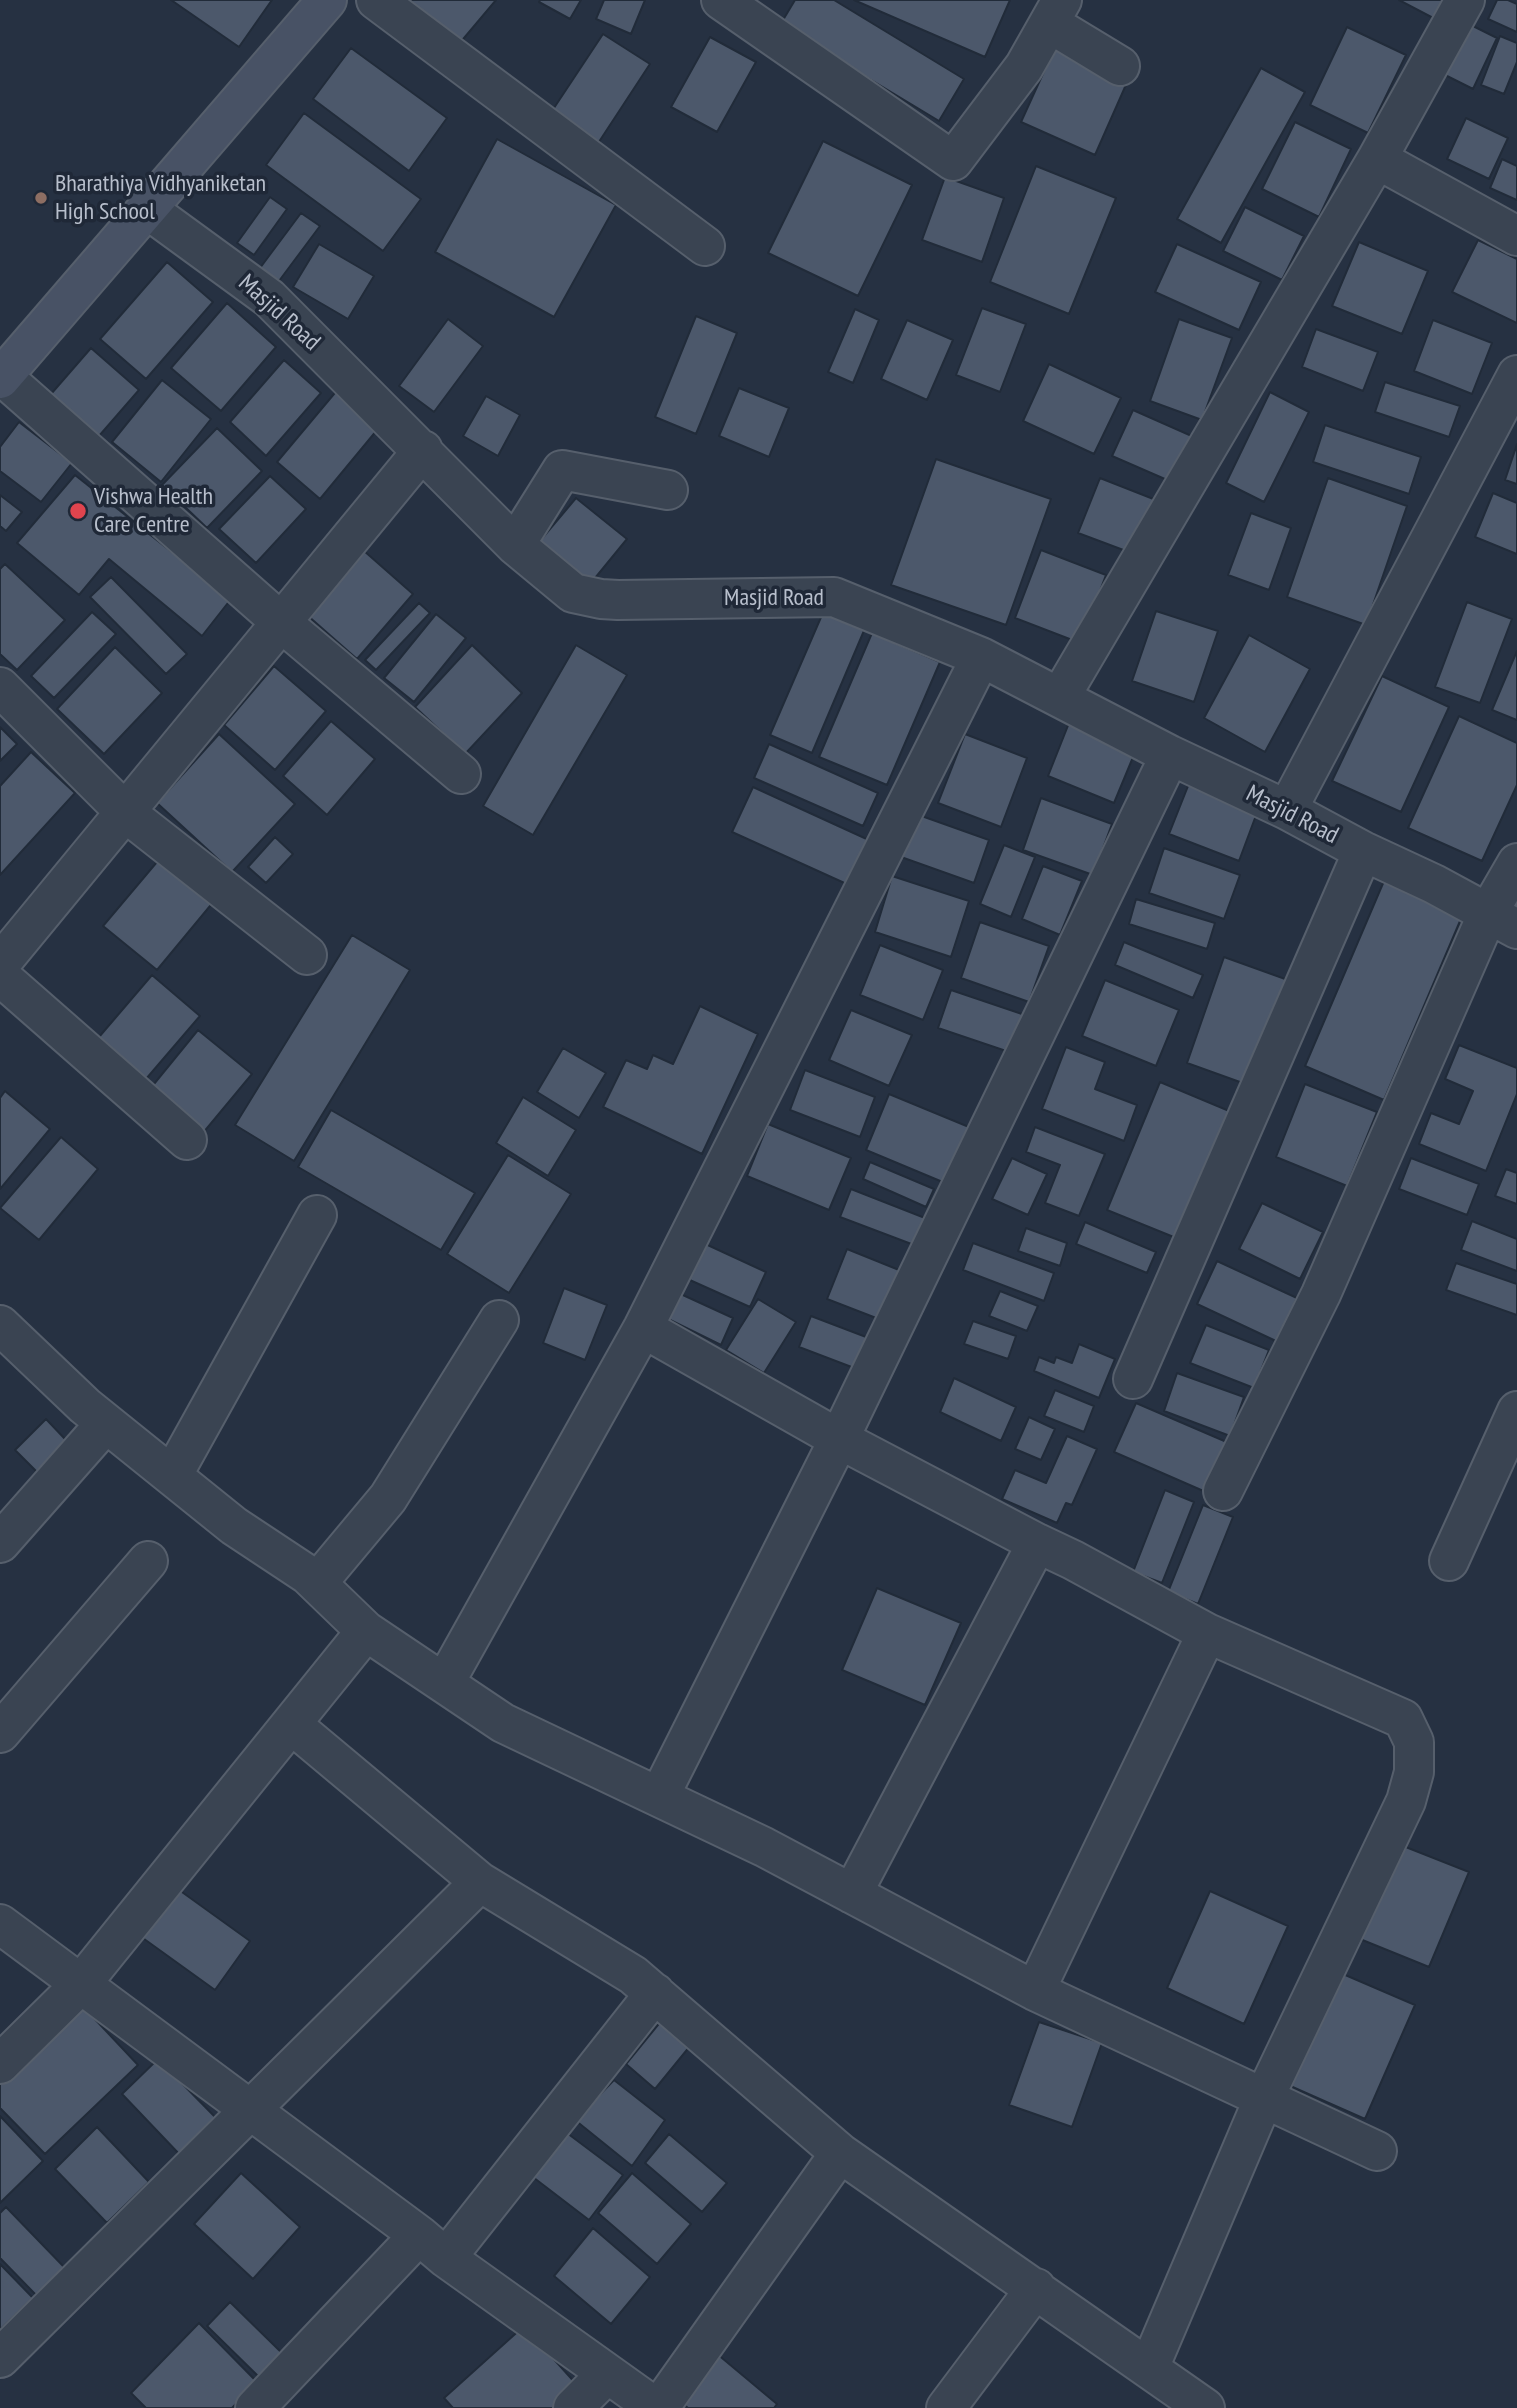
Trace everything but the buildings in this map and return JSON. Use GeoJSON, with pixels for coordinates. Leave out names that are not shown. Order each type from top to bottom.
{"type":"FeatureCollection","features":[{"type":"Feature","properties":{"kind":"main road"},"geometry":{"type":"LineString","coordinates":[[1,377],[327,0]]}},
{"type":"Feature","properties":{"kind":"street"},"geometry":{"type":"LineString","coordinates":[[376,0],[705,246]]}},
{"type":"Feature","properties":{"kind":"street"},"geometry":{"type":"LineString","coordinates":[[721,0],[953,161],[1024,67],[1056,12],[1120,66]]}},
{"type":"Feature","properties":{"kind":"street"},"geometry":{"type":"LineString","coordinates":[[1060,697],[1377,159],[1465,0]]}},
{"type":"Feature","properties":{"kind":"street"},"geometry":{"type":"LineString","coordinates":[[1377,159],[1517,236]]}},
{"type":"Feature","properties":{"kind":"street","name":"Masjid Road"},"geometry":{"type":"LineString","coordinates":[[146,209],[269,299],[423,450],[515,545],[573,593],[618,600],[834,597],[981,657],[1170,755],[1287,810],[1503,921]]}},
{"type":"Feature","properties":{"kind":"street"},"geometry":{"type":"LineString","coordinates":[[1287,810],[1517,375]]}},
{"type":"Feature","properties":{"kind":"street"},"geometry":{"type":"LineString","coordinates":[[1,377],[282,623],[461,774]]}},
{"type":"Feature","properties":{"kind":"street"},"geometry":{"type":"LineString","coordinates":[[0,964],[423,450]]}},
{"type":"Feature","properties":{"kind":"street"},"geometry":{"type":"LineString","coordinates":[[515,545],[562,470],[668,490]]}},
{"type":"Feature","properties":{"kind":"street"},"geometry":{"type":"LineString","coordinates":[[445,1682],[643,1328],[981,657]]}},
{"type":"Feature","properties":{"kind":"street"},"geometry":{"type":"LineString","coordinates":[[0,687],[125,812],[307,955]]}},
{"type":"Feature","properties":{"kind":"street"},"geometry":{"type":"LineString","coordinates":[[659,1797],[839,1439],[1170,755]]}},
{"type":"Feature","properties":{"kind":"street"},"geometry":{"type":"LineString","coordinates":[[1133,1379],[1363,851]]}},
{"type":"Feature","properties":{"kind":"street"},"geometry":{"type":"LineString","coordinates":[[1223,1491],[1503,921],[1517,863]]}},
{"type":"Feature","properties":{"kind":"street"},"geometry":{"type":"LineString","coordinates":[[0,976],[187,1140]]}},
{"type":"Feature","properties":{"kind":"street"},"geometry":{"type":"LineString","coordinates":[[172,1476],[317,1214]]}},
{"type":"Feature","properties":{"kind":"street"},"geometry":{"type":"LineString","coordinates":[[317,1583],[388,1498],[499,1320]]}},
{"type":"Feature","properties":{"kind":"street"},"geometry":{"type":"LineString","coordinates":[[643,1328],[839,1439],[1208,1633],[1403,1719],[1414,1742],[1414,1772],[1406,1801],[1263,2100],[1149,2368]]}},
{"type":"Feature","properties":{"kind":"street"},"geometry":{"type":"LineString","coordinates":[[6,1343],[234,1526],[308,1575],[366,1631],[503,1723],[764,1847],[1035,1991],[1263,2100],[1377,2151]]}},
{"type":"Feature","properties":{"kind":"street"},"geometry":{"type":"LineString","coordinates":[[1449,1560],[1517,1411]]}},
{"type":"Feature","properties":{"kind":"street"},"geometry":{"type":"LineString","coordinates":[[0,1543],[106,1423]]}},
{"type":"Feature","properties":{"kind":"street"},"geometry":{"type":"LineString","coordinates":[[852,1894],[1037,1543]]}},
{"type":"Feature","properties":{"kind":"street"},"geometry":{"type":"LineString","coordinates":[[0,1733],[148,1561]]}},
{"type":"Feature","properties":{"kind":"street"},"geometry":{"type":"LineString","coordinates":[[0,2064],[81,1984],[366,1631]]}},
{"type":"Feature","properties":{"kind":"street"},"geometry":{"type":"LineString","coordinates":[[1035,1991],[1208,1633]]}},
{"type":"Feature","properties":{"kind":"street"},"geometry":{"type":"LineString","coordinates":[[292,1724],[480,1882],[633,1975],[840,2152],[1205,2408]]}},
{"type":"Feature","properties":{"kind":"street"},"geometry":{"type":"LineString","coordinates":[[0,2358],[480,1882]]}},
{"type":"Feature","properties":{"kind":"street"},"geometry":{"type":"LineString","coordinates":[[0,1924],[433,2247],[657,2408],[840,2152]]}},
{"type":"Feature","properties":{"kind":"street"},"geometry":{"type":"LineString","coordinates":[[255,2408],[433,2247],[655,1993]]}},
{"type":"Feature","properties":{"kind":"street"},"geometry":{"type":"LineString","coordinates":[[946,2408],[1036,2288]]}},
{"type":"Feature","properties":{"kind":"street"},"geometry":{"type":"LineString","coordinates":[[573,2408],[607,2374]]}},
{"type":"Feature","properties":{"kind":"place","name":"Bharathiya Vidhyaniketan High School"},"geometry":{"type":"Point","coordinates":[41,198]}},
{"type":"Feature","properties":{"kind":"place","name":"Vishwa Health Care Centre"},"geometry":{"type":"Point","coordinates":[78,511]}}]}
